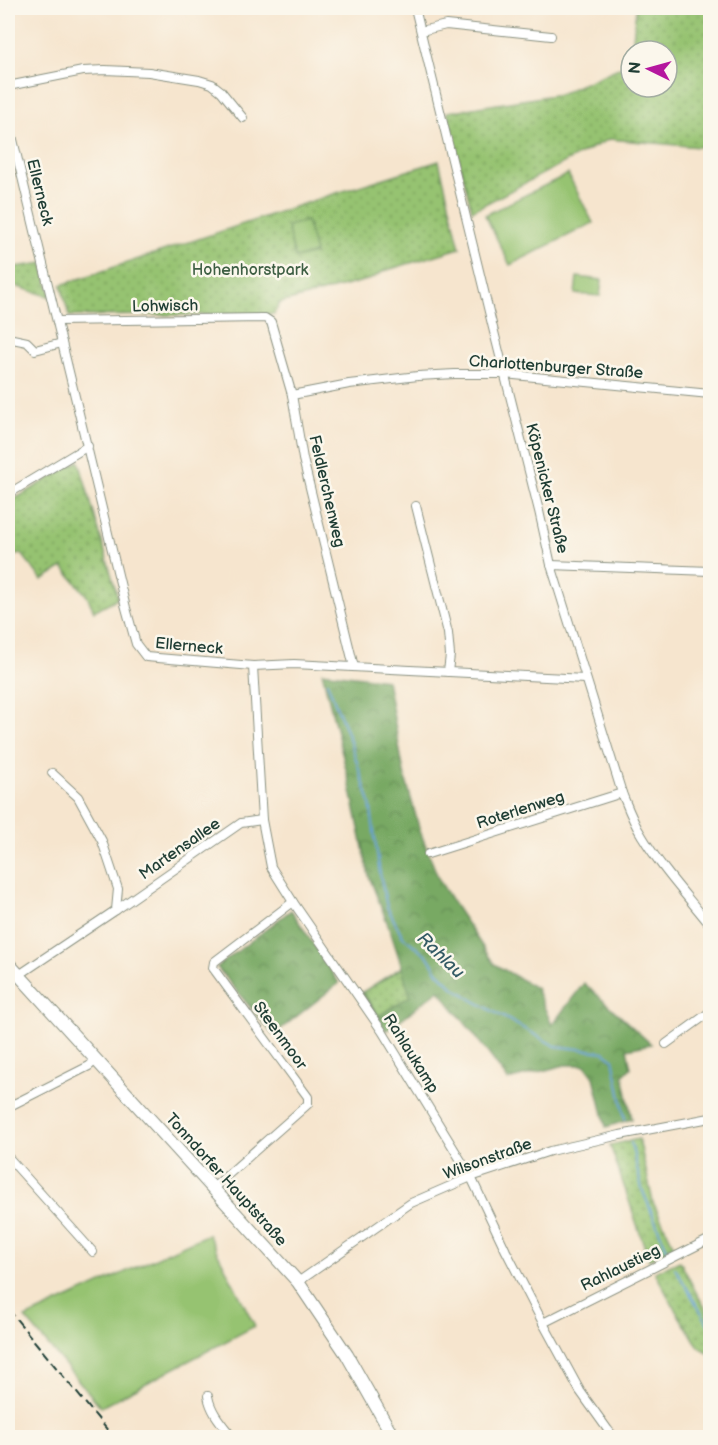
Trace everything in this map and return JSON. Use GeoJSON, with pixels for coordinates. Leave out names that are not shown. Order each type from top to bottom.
{"type":"FeatureCollection","features":[{"type":"Feature","properties":{"kind":"main road","name":"Tonndorfer Hauptstraße"},"geometry":{"type":"LineString","coordinates":[[8,963],[298,1282],[347,1355],[394,1437]]}},
{"type":"Feature","properties":{"kind":"street","name":"Köpenicker Straße"},"geometry":{"type":"LineString","coordinates":[[415,8],[551,565],[585,679],[632,819],[643,838],[711,925]]}},
{"type":"Feature","properties":{"kind":"street"},"geometry":{"type":"LineString","coordinates":[[421,31],[446,25],[551,36]]}},
{"type":"Feature","properties":{"kind":"street"},"geometry":{"type":"LineString","coordinates":[[8,86],[83,71],[149,72],[212,84],[243,118]]}},
{"type":"Feature","properties":{"kind":"street","name":"Ellerneck"},"geometry":{"type":"LineString","coordinates":[[8,119],[12,153],[57,321],[126,608],[136,644],[146,657],[254,666],[294,664],[585,679]]}},
{"type":"Feature","properties":{"kind":"street","name":"Lohwisch"},"geometry":{"type":"LineString","coordinates":[[57,321],[265,318],[272,322]]}},
{"type":"Feature","properties":{"kind":"street","name":"Feldlerchenweg"},"geometry":{"type":"LineString","coordinates":[[272,322],[292,395],[303,459],[354,667]]}},
{"type":"Feature","properties":{"kind":"street"},"geometry":{"type":"LineString","coordinates":[[8,338],[27,342],[35,350],[62,343]]}},
{"type":"Feature","properties":{"kind":"street","name":"Charlottenburger Straße"},"geometry":{"type":"LineString","coordinates":[[292,395],[349,384],[418,376],[504,374],[711,394]]}},
{"type":"Feature","properties":{"kind":"street"},"geometry":{"type":"LineString","coordinates":[[8,494],[88,446]]}},
{"type":"Feature","properties":{"kind":"street"},"geometry":{"type":"LineString","coordinates":[[416,506],[448,633],[450,655],[448,672]]}},
{"type":"Feature","properties":{"kind":"street"},"geometry":{"type":"LineString","coordinates":[[551,565],[711,571]]}},
{"type":"Feature","properties":{"kind":"street","name":"Rahlaukamp"},"geometry":{"type":"LineString","coordinates":[[254,666],[262,820],[271,867],[382,1031],[471,1177],[506,1251],[580,1391],[615,1437]]}},
{"type":"Feature","properties":{"kind":"street","name":"Martensallee"},"geometry":{"type":"LineString","coordinates":[[52,773],[78,797],[102,841],[118,890],[116,910]]}},
{"type":"Feature","properties":{"kind":"street","name":"Roterlenweg"},"geometry":{"type":"LineString","coordinates":[[428,854],[622,793]]}},
{"type":"Feature","properties":{"kind":"street","name":"Martensallee"},"geometry":{"type":"LineString","coordinates":[[19,975],[241,823],[262,820]]}},
{"type":"Feature","properties":{"kind":"street","name":"Steenmoor"},"geometry":{"type":"LineString","coordinates":[[213,1188],[308,1104],[309,1097],[213,968],[214,962],[293,902]]}},
{"type":"Feature","properties":{"kind":"street"},"geometry":{"type":"LineString","coordinates":[[666,1044],[711,1012]]}},
{"type":"Feature","properties":{"kind":"street"},"geometry":{"type":"LineString","coordinates":[[8,1107],[89,1066],[96,1060]]}},
{"type":"Feature","properties":{"kind":"street","name":"Wilsonstraße"},"geometry":{"type":"LineString","coordinates":[[298,1282],[411,1203],[471,1177],[550,1151],[711,1118]]}},
{"type":"Feature","properties":{"kind":"street"},"geometry":{"type":"LineString","coordinates":[[8,1157],[93,1252]]}},
{"type":"Feature","properties":{"kind":"street","name":"Rahlaustieg"},"geometry":{"type":"LineString","coordinates":[[543,1323],[711,1239]]}},
{"type":"Feature","properties":{"kind":"street"},"geometry":{"type":"LineString","coordinates":[[208,1396],[215,1416],[233,1437]]}},
{"type":"Feature","properties":{"kind":"green space"},"geometry":{"type":"Polygon","coordinates":[[[636,8],[704,10],[710,8],[710,148],[609,139],[472,211],[447,112],[560,94],[619,68],[619,99],[679,99],[679,39],[633,39],[636,8]]]}},
{"type":"Feature","properties":{"kind":"green space","name":"Hohenhorstpark"},"geometry":{"type":"Polygon","coordinates":[[[439,161],[460,248],[384,271],[371,279],[280,303],[274,314],[69,316],[61,285],[439,161]]]}},
{"type":"Feature","properties":{"kind":"green space"},"geometry":{"type":"Polygon","coordinates":[[[568,174],[593,223],[510,265],[485,215],[568,174]]]}},
{"type":"Feature","properties":{"kind":"green space"},"geometry":{"type":"Polygon","coordinates":[[[307,221],[315,253],[295,258],[287,226],[307,221]]]}},
{"type":"Feature","properties":{"kind":"green space"},"geometry":{"type":"Polygon","coordinates":[[[43,263],[51,297],[8,284],[8,268],[43,263]]]}},
{"type":"Feature","properties":{"kind":"green space"},"geometry":{"type":"Polygon","coordinates":[[[577,277],[602,280],[600,296],[575,294],[577,277]]]}},
{"type":"Feature","properties":{"kind":"green space"},"geometry":{"type":"Polygon","coordinates":[[[79,461],[118,598],[94,611],[87,596],[63,567],[42,580],[22,554],[8,554],[8,503],[79,461]]]}},
{"type":"Feature","properties":{"kind":"green space"},"geometry":{"type":"Polygon","coordinates":[[[322,672],[387,680],[404,773],[420,831],[439,880],[494,964],[536,988],[552,1025],[584,983],[651,1044],[627,1049],[631,1068],[623,1075],[632,1119],[606,1127],[594,1077],[585,1065],[565,1065],[508,1080],[439,990],[386,1031],[361,993],[402,967],[369,876],[349,781],[322,672]]]}},
{"type":"Feature","properties":{"kind":"green space"},"geometry":{"type":"Polygon","coordinates":[[[291,910],[339,983],[273,1035],[217,967],[291,910]]]}},
{"type":"Feature","properties":{"kind":"green space"},"geometry":{"type":"Polygon","coordinates":[[[402,968],[410,996],[379,1016],[363,992],[402,968]]]}},
{"type":"Feature","properties":{"kind":"green space"},"geometry":{"type":"Polygon","coordinates":[[[639,1139],[653,1202],[674,1246],[649,1260],[610,1145],[639,1139]]]}},
{"type":"Feature","properties":{"kind":"green space"},"geometry":{"type":"Polygon","coordinates":[[[208,1234],[255,1326],[101,1407],[25,1318],[208,1234]]]}},
{"type":"Feature","properties":{"kind":"green space"},"geometry":{"type":"Polygon","coordinates":[[[680,1261],[710,1316],[710,1354],[699,1347],[655,1272],[680,1261]]]}},
{"type":"Feature","properties":{"kind":"waterway","name":"Rahlau"},"geometry":{"type":"LineString","coordinates":[[327,682],[350,741],[370,803],[387,907],[403,937],[427,955],[437,971],[453,987],[473,1000],[555,1046],[604,1052],[613,1059],[625,1119]]}},
{"type":"Feature","properties":{"kind":"waterway","name":"Rahlau"},"geometry":{"type":"LineString","coordinates":[[631,1143],[642,1189],[668,1252]]}},
{"type":"Feature","properties":{"kind":"waterway","name":"Rahlau"},"geometry":{"type":"LineString","coordinates":[[675,1268],[710,1327]]}},
{"type":"Feature","properties":{"kind":"railway"},"geometry":{"type":"LineString","coordinates":[[8,1309],[114,1438]]}}]}
